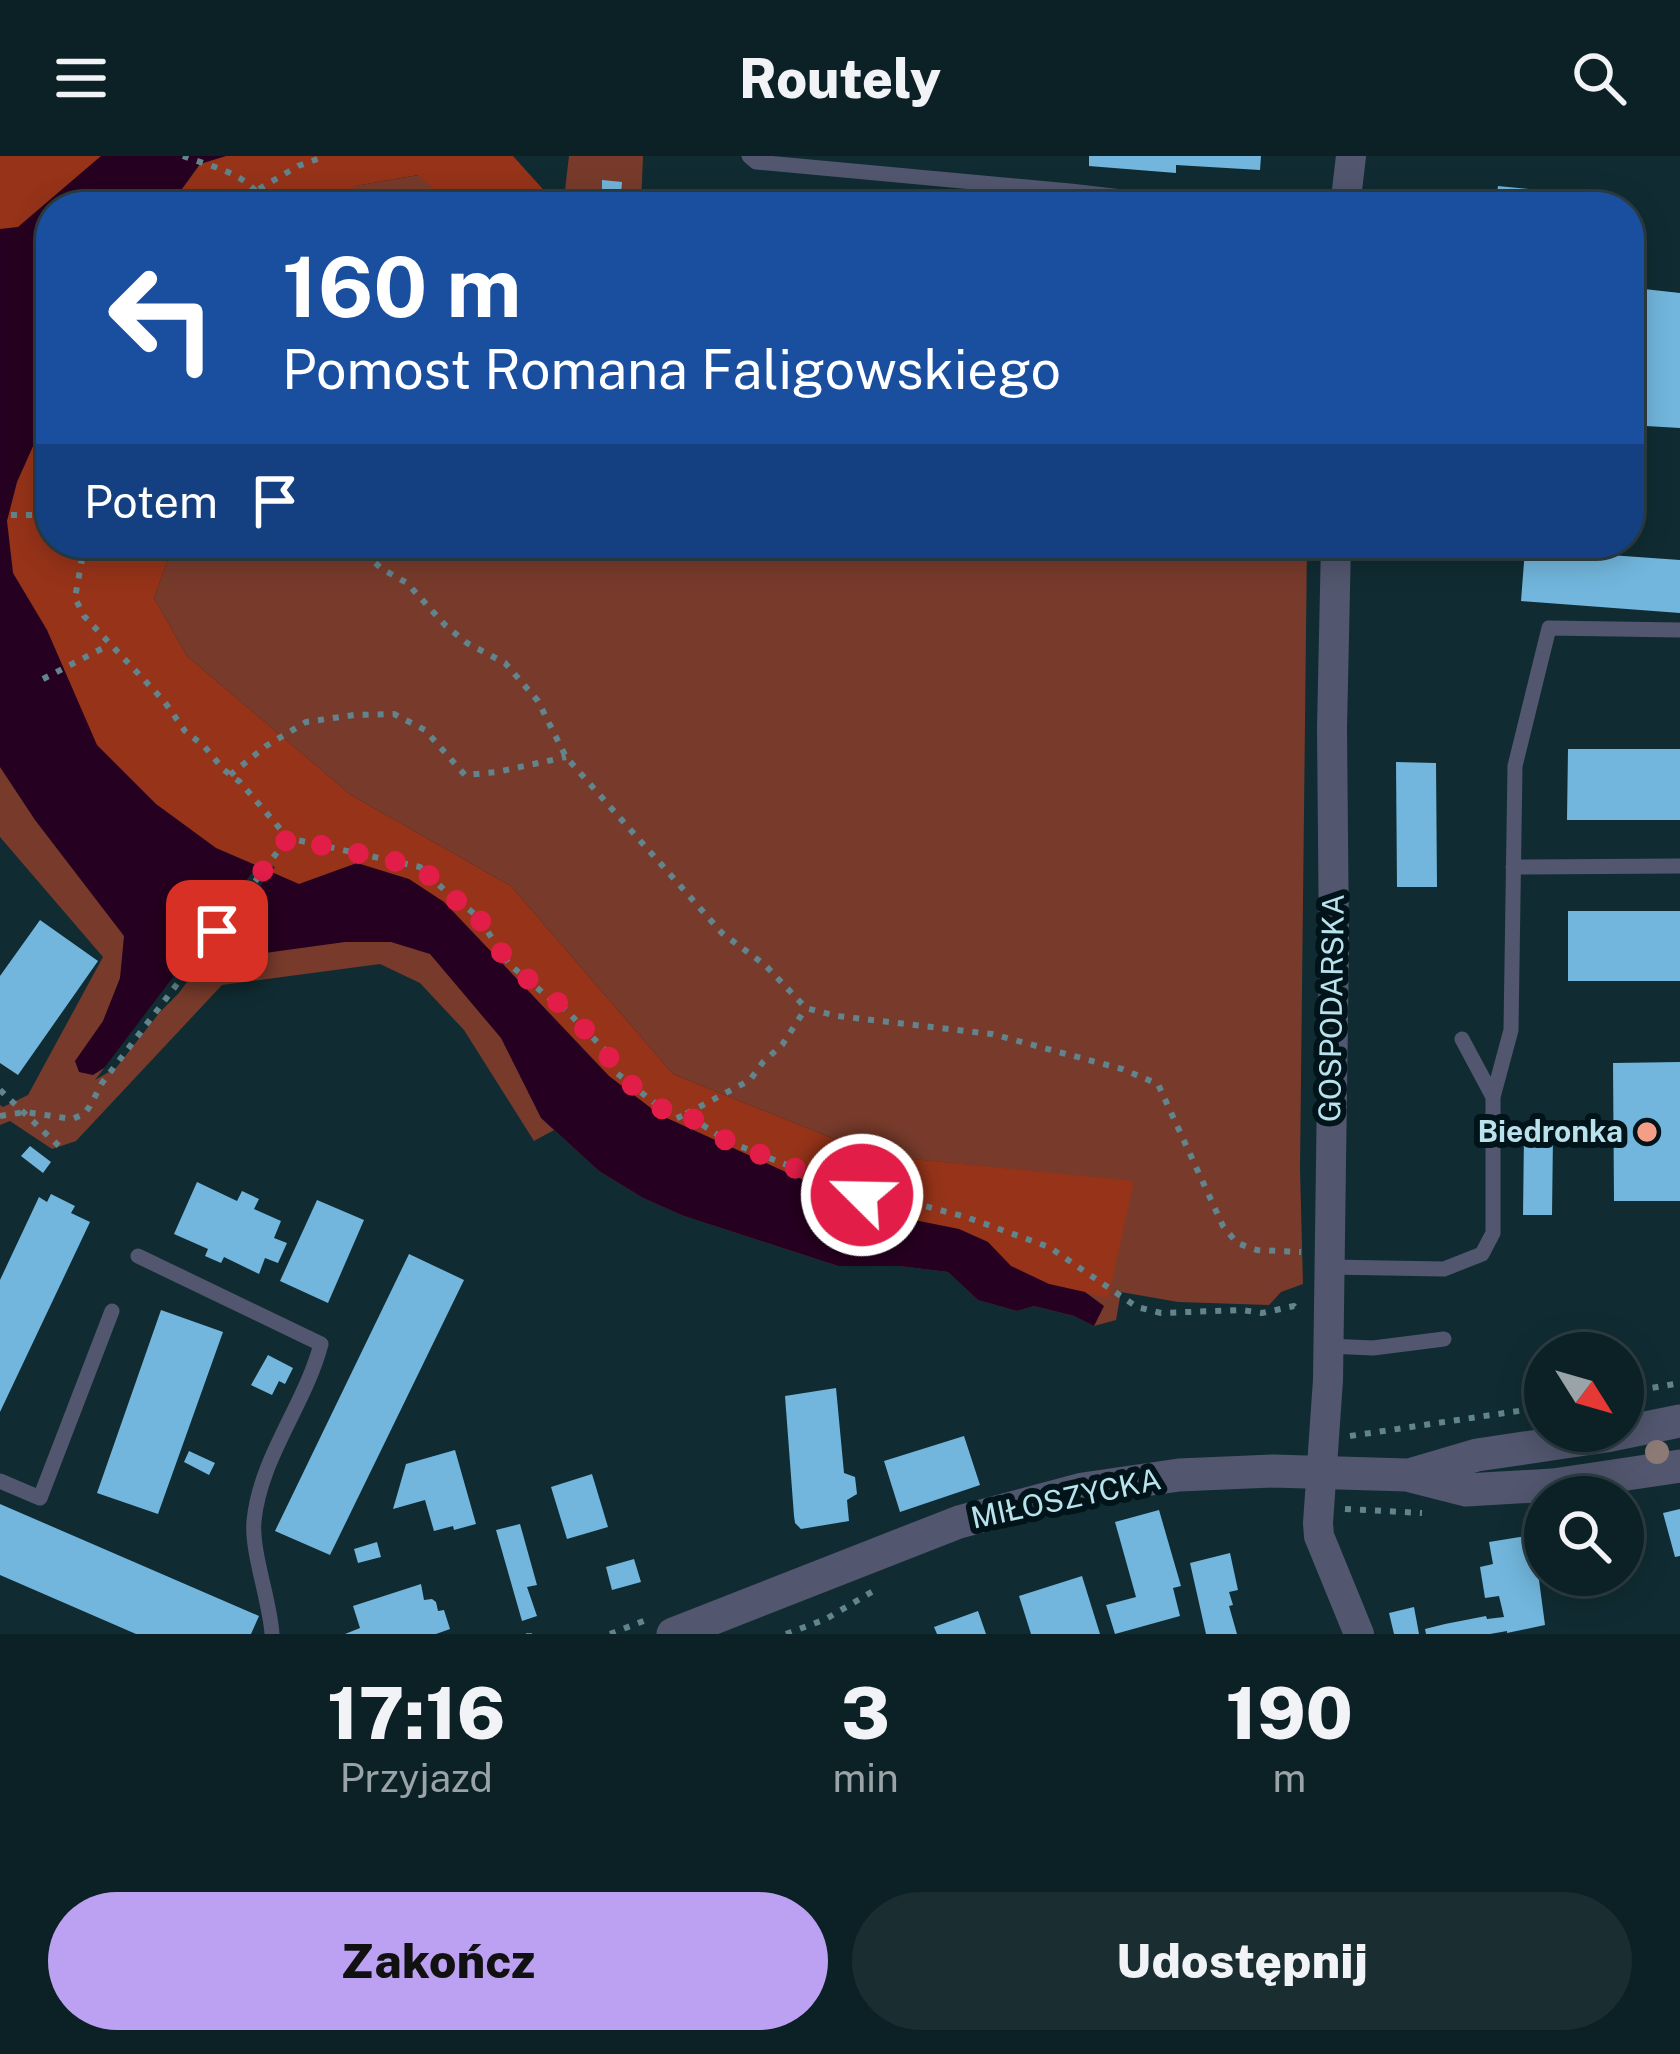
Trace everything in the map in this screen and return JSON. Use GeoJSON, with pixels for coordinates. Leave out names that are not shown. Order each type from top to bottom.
{"type":"FeatureCollection","features":[{"type":"Feature","properties":{"kind":"street"},"geometry":{"type":"LineString","coordinates":[[1347,192],[1351,156]]}},
{"type":"Feature","properties":{"kind":"street","name":"GOSPODARSKA"},"geometry":{"type":"LineString","coordinates":[[1336,558],[1334,947],[1319,1260],[1327,1346],[1327,1421],[1319,1536],[1359,1634]]}},
{"type":"Feature","properties":{"kind":"street","name":"MIŁOSZYCKA"},"geometry":{"type":"LineString","coordinates":[[1407,1475],[1477,1455],[1680,1421]]}},
{"type":"Feature","properties":{"kind":"street","name":"MIŁOSZYCKA"},"geometry":{"type":"LineString","coordinates":[[663,1626],[959,1522],[1083,1489],[1179,1475],[1273,1471],[1407,1475],[1466,1490],[1553,1485],[1680,1466]]}},
{"type":"Feature","properties":{"kind":"lane"},"geometry":{"type":"LineString","coordinates":[[749,156],[756,162],[1079,192]]}},
{"type":"Feature","properties":{"kind":"lane"},"geometry":{"type":"LineString","coordinates":[[1319,1260],[1444,1269],[1483,1254],[1493,1233],[1493,1097],[1511,1030],[1515,766],[1549,628],[1680,630]]}},
{"type":"Feature","properties":{"kind":"lane"},"geometry":{"type":"LineString","coordinates":[[1513,867],[1680,866]]}},
{"type":"Feature","properties":{"kind":"lane"},"geometry":{"type":"LineString","coordinates":[[1462,1040],[1493,1097]]}},
{"type":"Feature","properties":{"kind":"lane"},"geometry":{"type":"LineString","coordinates":[[138,1256],[321,1344],[313,1373],[262,1479],[253,1526],[272,1634]]}},
{"type":"Feature","properties":{"kind":"lane"},"geometry":{"type":"LineString","coordinates":[[0,1481],[40,1498],[112,1311]]}},
{"type":"Feature","properties":{"kind":"lane"},"geometry":{"type":"LineString","coordinates":[[1327,1346],[1372,1348],[1444,1339]]}},
{"type":"Feature","properties":{"kind":"path"},"geometry":{"type":"LineString","coordinates":[[183,156],[243,179],[259,192]]}},
{"type":"Feature","properties":{"kind":"path"},"geometry":{"type":"LineString","coordinates":[[258,189],[326,156]]}},
{"type":"Feature","properties":{"kind":"path"},"geometry":{"type":"LineString","coordinates":[[10,514],[36,515]]}},
{"type":"Feature","properties":{"kind":"path"},"geometry":{"type":"LineString","coordinates":[[82,558],[75,598],[84,616],[288,838],[420,867],[456,901],[462,897],[509,964],[561,1005],[607,1052],[614,1071],[675,1119],[750,1080],[782,1045],[806,1008]]}},
{"type":"Feature","properties":{"kind":"path"},"geometry":{"type":"LineString","coordinates":[[370,558],[407,583],[467,643],[506,663],[538,701],[566,757],[722,933],[765,965],[806,1008],[836,1016],[992,1034],[1122,1069],[1158,1084],[1223,1226],[1237,1243],[1319,1260]]}},
{"type":"Feature","properties":{"kind":"path"},"geometry":{"type":"LineString","coordinates":[[43,679],[110,645]]}},
{"type":"Feature","properties":{"kind":"path"},"geometry":{"type":"LineString","coordinates":[[230,775],[306,722],[353,715],[394,714],[425,730],[465,775],[566,757]]}},
{"type":"Feature","properties":{"kind":"path"},"geometry":{"type":"LineString","coordinates":[[0,1116],[25,1112],[72,1119],[84,1114],[102,1083],[288,838]]}},
{"type":"Feature","properties":{"kind":"path"},"geometry":{"type":"LineString","coordinates":[[0,1090],[59,1147]]}},
{"type":"Feature","properties":{"kind":"path"},"geometry":{"type":"LineString","coordinates":[[686,1114],[727,1141],[862,1195],[966,1216],[1049,1247],[1137,1307],[1161,1313],[1262,1313],[1294,1306],[1301,1314]]}},
{"type":"Feature","properties":{"kind":"path"},"geometry":{"type":"LineString","coordinates":[[1644,1389],[1680,1383]]}},
{"type":"Feature","properties":{"kind":"path"},"geometry":{"type":"LineString","coordinates":[[1363,1436],[1524,1410]]}},
{"type":"Feature","properties":{"kind":"path"},"geometry":{"type":"LineString","coordinates":[[786,1634],[826,1619],[880,1587]]}},
{"type":"Feature","properties":{"kind":"path"},"geometry":{"type":"LineString","coordinates":[[610,1634],[663,1626]]}},
{"type":"Feature","properties":{"kind":"shaded area"},"geometry":{"type":"Polygon","coordinates":[[[0,156],[309,156],[291,192],[36,192],[36,558],[62,558],[87,594],[440,869],[651,1092],[855,1180],[1134,1182],[874,1155],[673,1074],[511,886],[351,795],[187,656],[154,598],[169,558],[1307,558],[1300,1169],[1303,1284],[1281,1292],[1269,1305],[1178,1302],[1121,1292],[1116,1320],[1094,1326],[1034,1306],[1017,1311],[978,1300],[948,1272],[838,1266],[684,1216],[599,1171],[554,1130],[534,1141],[464,1030],[420,983],[380,964],[222,985],[76,1141],[52,1149],[10,1121],[0,1125],[0,1105],[28,1095],[103,957],[0,837],[0,156]]]}},
{"type":"Feature","properties":{"kind":"shaded area"},"geometry":{"type":"Polygon","coordinates":[[[0,156],[101,156],[59,192],[36,192],[36,212],[18,227],[0,229],[0,156]]]}},
{"type":"Feature","properties":{"kind":"shaded area"},"geometry":{"type":"Polygon","coordinates":[[[101,156],[226,156],[200,164],[180,192],[59,192],[101,156]]]}},
{"type":"Feature","properties":{"kind":"shaded area"},"geometry":{"type":"Polygon","coordinates":[[[226,156],[513,156],[545,192],[437,192],[418,175],[355,186],[350,192],[180,192],[201,164],[226,156]]]}},
{"type":"Feature","properties":{"kind":"shaded area"},"geometry":{"type":"Polygon","coordinates":[[[569,156],[643,156],[642,192],[565,192],[569,156]]]}},
{"type":"Feature","properties":{"kind":"shaded area"},"geometry":{"type":"Polygon","coordinates":[[[419,175],[438,192],[350,192],[354,186],[419,175]]]}},
{"type":"Feature","properties":{"kind":"shaded area"},"geometry":{"type":"Polygon","coordinates":[[[36,212],[36,418],[34,444],[7,521],[13,573],[47,630],[97,745],[156,804],[216,848],[299,884],[357,863],[409,879],[444,902],[609,1076],[660,1115],[830,1192],[914,1220],[959,1229],[988,1242],[1011,1266],[1049,1284],[1085,1292],[1104,1306],[1094,1326],[1034,1306],[1017,1311],[978,1300],[948,1272],[838,1266],[643,1198],[599,1171],[541,1118],[501,1038],[430,954],[391,942],[345,942],[236,957],[198,968],[112,1063],[93,1075],[79,1072],[75,1061],[103,1021],[120,978],[124,936],[0,767],[0,229],[18,227],[36,212]]]}},
{"type":"Feature","properties":{"kind":"shaded area"},"geometry":{"type":"Polygon","coordinates":[[[36,418],[36,558],[169,558],[154,598],[187,656],[351,795],[511,886],[673,1074],[874,1155],[1134,1181],[1108,1298],[1049,1284],[1010,1266],[988,1242],[959,1229],[914,1220],[830,1192],[660,1115],[609,1076],[444,902],[357,863],[299,884],[216,848],[156,804],[96,745],[47,630],[13,573],[7,520],[34,444],[36,418]]]}},
{"type":"Feature","properties":{"kind":"pier"},"geometry":{"type":"Polygon","coordinates":[[[261,861],[275,867],[116,1068],[95,1080],[261,861]]]}},
{"type":"Feature","properties":{"kind":"building"},"geometry":{"type":"Polygon","coordinates":[[[1089,156],[1261,156],[1260,170],[1176,165],[1176,173],[1089,166],[1089,156]]]}},
{"type":"Feature","properties":{"kind":"building"},"geometry":{"type":"Polygon","coordinates":[[[602,180],[622,182],[621,192],[602,192],[602,180]]]}},
{"type":"Feature","properties":{"kind":"building"},"geometry":{"type":"Polygon","coordinates":[[[1498,186],[1529,189],[1529,192],[1497,192],[1498,186]]]}},
{"type":"Feature","properties":{"kind":"building"},"geometry":{"type":"Polygon","coordinates":[[[1644,289],[1680,293],[1680,428],[1644,426],[1644,289]]]}},
{"type":"Feature","properties":{"kind":"building"},"geometry":{"type":"Polygon","coordinates":[[[1524,558],[1680,560],[1680,613],[1521,601],[1524,558]]]}},
{"type":"Feature","properties":{"kind":"building"},"geometry":{"type":"Polygon","coordinates":[[[1568,749],[1680,749],[1680,820],[1567,820],[1568,749]]]}},
{"type":"Feature","properties":{"kind":"building"},"geometry":{"type":"Polygon","coordinates":[[[1396,762],[1436,763],[1437,887],[1397,887],[1396,762]]]}},
{"type":"Feature","properties":{"kind":"building"},"geometry":{"type":"Polygon","coordinates":[[[1568,911],[1680,911],[1680,981],[1568,981],[1568,911]]]}},
{"type":"Feature","properties":{"kind":"building"},"geometry":{"type":"Polygon","coordinates":[[[40,920],[98,961],[18,1075],[0,1063],[0,976],[40,920]]]}},
{"type":"Feature","properties":{"kind":"building","name":"Biedronka"},"geometry":{"type":"Polygon","coordinates":[[[1680,1062],[1680,1201],[1614,1201],[1613,1063],[1680,1062]]]}},
{"type":"Feature","properties":{"kind":"building"},"geometry":{"type":"Polygon","coordinates":[[[1524,1134],[1553,1135],[1552,1215],[1523,1215],[1524,1134]]]}},
{"type":"Feature","properties":{"kind":"building"},"geometry":{"type":"Polygon","coordinates":[[[30,1146],[51,1162],[43,1173],[21,1156],[30,1146]]]}},
{"type":"Feature","properties":{"kind":"building"},"geometry":{"type":"Polygon","coordinates":[[[197,1182],[237,1201],[242,1191],[259,1199],[254,1209],[281,1221],[274,1238],[287,1243],[278,1263],[265,1258],[259,1274],[224,1257],[221,1263],[205,1256],[208,1249],[174,1234],[197,1182]]]}},
{"type":"Feature","properties":{"kind":"building"},"geometry":{"type":"Polygon","coordinates":[[[51,1194],[75,1206],[71,1213],[90,1222],[0,1412],[0,1280],[39,1197],[47,1202],[51,1194]]]}},
{"type":"Feature","properties":{"kind":"building"},"geometry":{"type":"Polygon","coordinates":[[[317,1200],[364,1220],[328,1303],[280,1281],[317,1200]]]}},
{"type":"Feature","properties":{"kind":"building"},"geometry":{"type":"Polygon","coordinates":[[[409,1254],[464,1280],[330,1555],[275,1531],[409,1254]]]}},
{"type":"Feature","properties":{"kind":"building"},"geometry":{"type":"Polygon","coordinates":[[[161,1310],[223,1332],[158,1514],[97,1493],[161,1310]]]}},
{"type":"Feature","properties":{"kind":"building"},"geometry":{"type":"Polygon","coordinates":[[[268,1355],[293,1368],[272,1395],[251,1385],[268,1355]]]}},
{"type":"Feature","properties":{"kind":"building"},"geometry":{"type":"Polygon","coordinates":[[[836,1388],[844,1473],[855,1477],[857,1494],[847,1500],[849,1521],[801,1529],[794,1516],[785,1396],[836,1388]]]}},
{"type":"Feature","properties":{"kind":"building"},"geometry":{"type":"Polygon","coordinates":[[[964,1436],[980,1485],[900,1512],[884,1461],[964,1436]]]}},
{"type":"Feature","properties":{"kind":"building"},"geometry":{"type":"Polygon","coordinates":[[[455,1450],[476,1524],[434,1531],[425,1500],[393,1509],[406,1464],[455,1450]]]}},
{"type":"Feature","properties":{"kind":"building"},"geometry":{"type":"Polygon","coordinates":[[[189,1451],[215,1463],[209,1475],[184,1462],[189,1451]]]}},
{"type":"Feature","properties":{"kind":"building"},"geometry":{"type":"Polygon","coordinates":[[[592,1474],[608,1527],[567,1539],[551,1487],[592,1474]]]}},
{"type":"Feature","properties":{"kind":"building"},"geometry":{"type":"Polygon","coordinates":[[[0,1504],[259,1616],[251,1634],[136,1634],[0,1575],[0,1504]]]}},
{"type":"Feature","properties":{"kind":"building"},"geometry":{"type":"Polygon","coordinates":[[[1680,1509],[1680,1556],[1675,1557],[1663,1513],[1680,1509]]]}},
{"type":"Feature","properties":{"kind":"building"},"geometry":{"type":"Polygon","coordinates":[[[1159,1510],[1181,1586],[1173,1588],[1180,1616],[1115,1634],[1106,1605],[1136,1597],[1115,1522],[1159,1510]]]}},
{"type":"Feature","properties":{"kind":"building"},"geometry":{"type":"Polygon","coordinates":[[[520,1524],[537,1585],[527,1587],[537,1616],[522,1621],[496,1530],[520,1524]]]}},
{"type":"Feature","properties":{"kind":"building"},"geometry":{"type":"Polygon","coordinates":[[[1524,1536],[1524,1596],[1541,1596],[1545,1625],[1507,1633],[1426,1634],[1425,1629],[1445,1624],[1504,1617],[1499,1596],[1485,1598],[1480,1567],[1493,1564],[1489,1542],[1524,1536]]]}},
{"type":"Feature","properties":{"kind":"building"},"geometry":{"type":"Polygon","coordinates":[[[377,1542],[381,1557],[358,1563],[354,1549],[377,1542]]]}},
{"type":"Feature","properties":{"kind":"building"},"geometry":{"type":"Polygon","coordinates":[[[1230,1553],[1238,1590],[1229,1592],[1233,1605],[1229,1606],[1237,1634],[1206,1634],[1190,1563],[1230,1553]]]}},
{"type":"Feature","properties":{"kind":"building"},"geometry":{"type":"Polygon","coordinates":[[[634,1559],[641,1582],[612,1590],[606,1567],[634,1559]]]}},
{"type":"Feature","properties":{"kind":"building"},"geometry":{"type":"Polygon","coordinates":[[[1082,1576],[1100,1634],[1031,1634],[1019,1596],[1082,1576]]]}},
{"type":"Feature","properties":{"kind":"building"},"geometry":{"type":"Polygon","coordinates":[[[421,1584],[424,1600],[432,1599],[438,1611],[444,1610],[450,1629],[436,1634],[345,1634],[360,1628],[353,1606],[421,1584]]]}},
{"type":"Feature","properties":{"kind":"building"},"geometry":{"type":"Polygon","coordinates":[[[1414,1607],[1419,1634],[1394,1634],[1389,1613],[1414,1607]]]}},
{"type":"Feature","properties":{"kind":"building"},"geometry":{"type":"Polygon","coordinates":[[[978,1611],[986,1634],[937,1634],[934,1627],[978,1611]]]}},
{"type":"Feature","properties":{"kind":"place","name":"Biedronka"},"geometry":{"type":"Point","coordinates":[1647,1132]}},
{"type":"Feature","properties":{"kind":"route"},"geometry":{"type":"LineString","coordinates":[[217,931],[288,838],[420,867],[456,901],[462,897],[509,964],[561,1005],[607,1052],[614,1071],[648,1099],[675,1119],[686,1114],[727,1141],[862,1195]]}}]}
